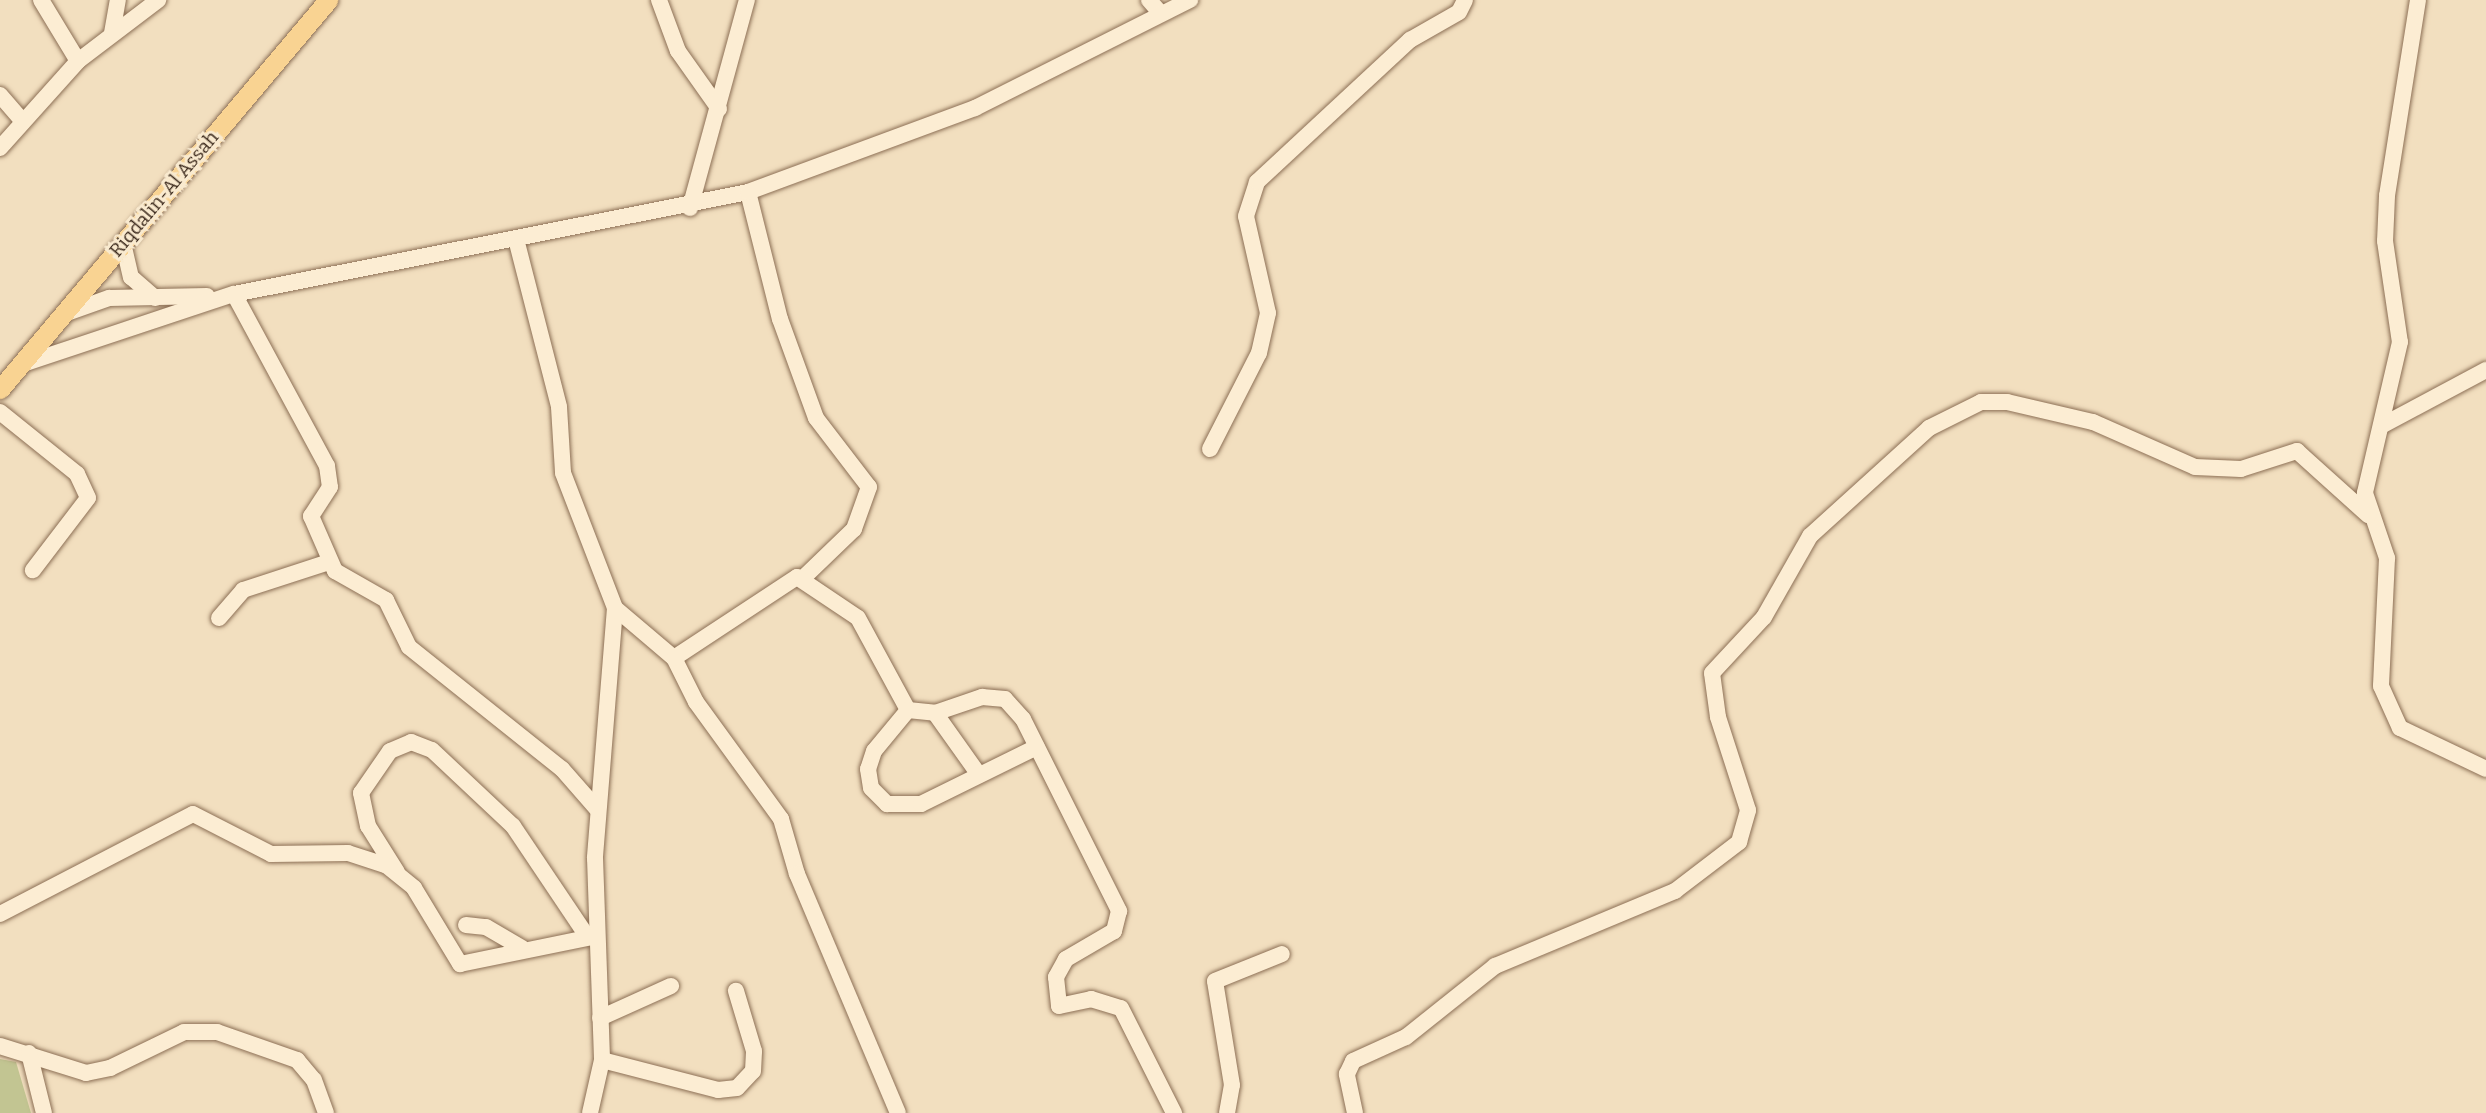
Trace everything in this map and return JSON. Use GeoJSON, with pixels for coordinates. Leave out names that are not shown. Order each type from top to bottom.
{"type":"FeatureCollection","features":[{"type":"Feature","properties":{"kind":"main road","name":"Riqdalin-Al Assah"},"geometry":{"type":"LineString","coordinates":[[1,387],[328,0]]}},
{"type":"Feature","properties":{"kind":"street"},"geometry":{"type":"LineString","coordinates":[[40,0],[78,61]]}},
{"type":"Feature","properties":{"kind":"street"},"geometry":{"type":"LineString","coordinates":[[113,33],[118,0]]}},
{"type":"Feature","properties":{"kind":"street"},"geometry":{"type":"LineString","coordinates":[[0,148],[78,61],[158,0]]}},
{"type":"Feature","properties":{"kind":"street"},"geometry":{"type":"LineString","coordinates":[[659,0],[678,51],[719,109]]}},
{"type":"Feature","properties":{"kind":"street"},"geometry":{"type":"LineString","coordinates":[[690,208],[747,0]]}},
{"type":"Feature","properties":{"kind":"street"},"geometry":{"type":"LineString","coordinates":[[1149,0],[1161,13]]}},
{"type":"Feature","properties":{"kind":"street"},"geometry":{"type":"LineString","coordinates":[[20,365],[234,294],[690,208],[748,192],[975,108],[1189,0]]}},
{"type":"Feature","properties":{"kind":"street"},"geometry":{"type":"LineString","coordinates":[[1210,449],[1259,353],[1268,313],[1247,216],[1257,182],[1410,40],[1459,12],[1465,0]]}},
{"type":"Feature","properties":{"kind":"street"},"geometry":{"type":"LineString","coordinates":[[2418,0],[2388,195],[2385,241],[2400,325],[2383,425],[2365,493],[2368,515],[2387,558],[2378,657],[2391,715],[2405,731],[2486,769]]}},
{"type":"Feature","properties":{"kind":"street"},"geometry":{"type":"LineString","coordinates":[[0,95],[22,121]]}},
{"type":"Feature","properties":{"kind":"street"},"geometry":{"type":"LineString","coordinates":[[674,658],[778,584],[803,578],[855,529],[869,487],[816,418],[780,318],[748,192]]}},
{"type":"Feature","properties":{"kind":"street"},"geometry":{"type":"LineString","coordinates":[[516,239],[559,407],[563,472],[615,608],[597,809],[591,934],[600,1018],[601,1060],[590,1113]]}},
{"type":"Feature","properties":{"kind":"street"},"geometry":{"type":"LineString","coordinates":[[123,243],[131,276],[155,298]]}},
{"type":"Feature","properties":{"kind":"street"},"geometry":{"type":"LineString","coordinates":[[62,315],[97,300],[234,294]]}},
{"type":"Feature","properties":{"kind":"street"},"geometry":{"type":"LineString","coordinates":[[234,294],[327,466],[330,487],[311,516],[329,562],[345,580],[386,600],[410,647],[553,761],[597,809]]}},
{"type":"Feature","properties":{"kind":"street"},"geometry":{"type":"LineString","coordinates":[[2383,425],[2486,370]]}},
{"type":"Feature","properties":{"kind":"street"},"geometry":{"type":"LineString","coordinates":[[1355,1113],[1347,1074],[1353,1061],[1406,1037],[1495,966],[1675,891],[1740,842],[1748,810],[1718,717],[1712,673],[1763,617],[1811,536],[1929,428],[1981,402],[2007,402],[2093,422],[2195,467],[2259,466],[2297,451],[2368,515]]}},
{"type":"Feature","properties":{"kind":"street"},"geometry":{"type":"LineString","coordinates":[[0,412],[77,474],[88,498],[33,570]]}},
{"type":"Feature","properties":{"kind":"street"},"geometry":{"type":"LineString","coordinates":[[219,618],[243,590],[329,562]]}},
{"type":"Feature","properties":{"kind":"street"},"geometry":{"type":"LineString","coordinates":[[803,578],[867,629],[890,686],[908,710],[935,713],[982,697],[1005,699],[1037,747],[1120,922],[1106,938],[1066,958],[1056,977],[1056,998],[1059,1006],[1107,1000],[1126,1013],[1174,1113]]}},
{"type":"Feature","properties":{"kind":"street"},"geometry":{"type":"LineString","coordinates":[[615,608],[674,658],[696,702],[781,819],[797,874],[898,1113]]}},
{"type":"Feature","properties":{"kind":"street"},"geometry":{"type":"LineString","coordinates":[[908,710],[871,757],[869,780],[876,795],[887,804],[911,806],[1037,747]]}},
{"type":"Feature","properties":{"kind":"street"},"geometry":{"type":"LineString","coordinates":[[935,713],[979,775]]}},
{"type":"Feature","properties":{"kind":"street"},"geometry":{"type":"LineString","coordinates":[[411,742],[432,750],[513,826],[591,934],[522,948],[472,963],[453,960],[429,912],[399,874],[368,826],[361,793],[390,751],[411,742]]}},
{"type":"Feature","properties":{"kind":"street"},"geometry":{"type":"LineString","coordinates":[[0,914],[193,814],[265,853],[348,853],[399,874]]}},
{"type":"Feature","properties":{"kind":"street"},"geometry":{"type":"LineString","coordinates":[[466,925],[486,927],[522,948]]}},
{"type":"Feature","properties":{"kind":"street"},"geometry":{"type":"LineString","coordinates":[[1227,1113],[1231,1085],[1215,981],[1282,954]]}},
{"type":"Feature","properties":{"kind":"street"},"geometry":{"type":"LineString","coordinates":[[600,1018],[671,986]]}},
{"type":"Feature","properties":{"kind":"street"},"geometry":{"type":"LineString","coordinates":[[601,1060],[718,1090],[737,1088],[753,1071],[754,1051],[736,991]]}},
{"type":"Feature","properties":{"kind":"street"},"geometry":{"type":"LineString","coordinates":[[0,1046],[29,1053],[74,1072],[99,1072],[184,1032],[218,1032],[297,1060],[326,1113]]}},
{"type":"Feature","properties":{"kind":"street"},"geometry":{"type":"LineString","coordinates":[[29,1053],[44,1113]]}},
{"type":"Feature","properties":{"kind":"green space"},"geometry":{"type":"Polygon","coordinates":[[[0,1059],[16,1062],[31,1113],[0,1113],[0,1059]]]}}]}
